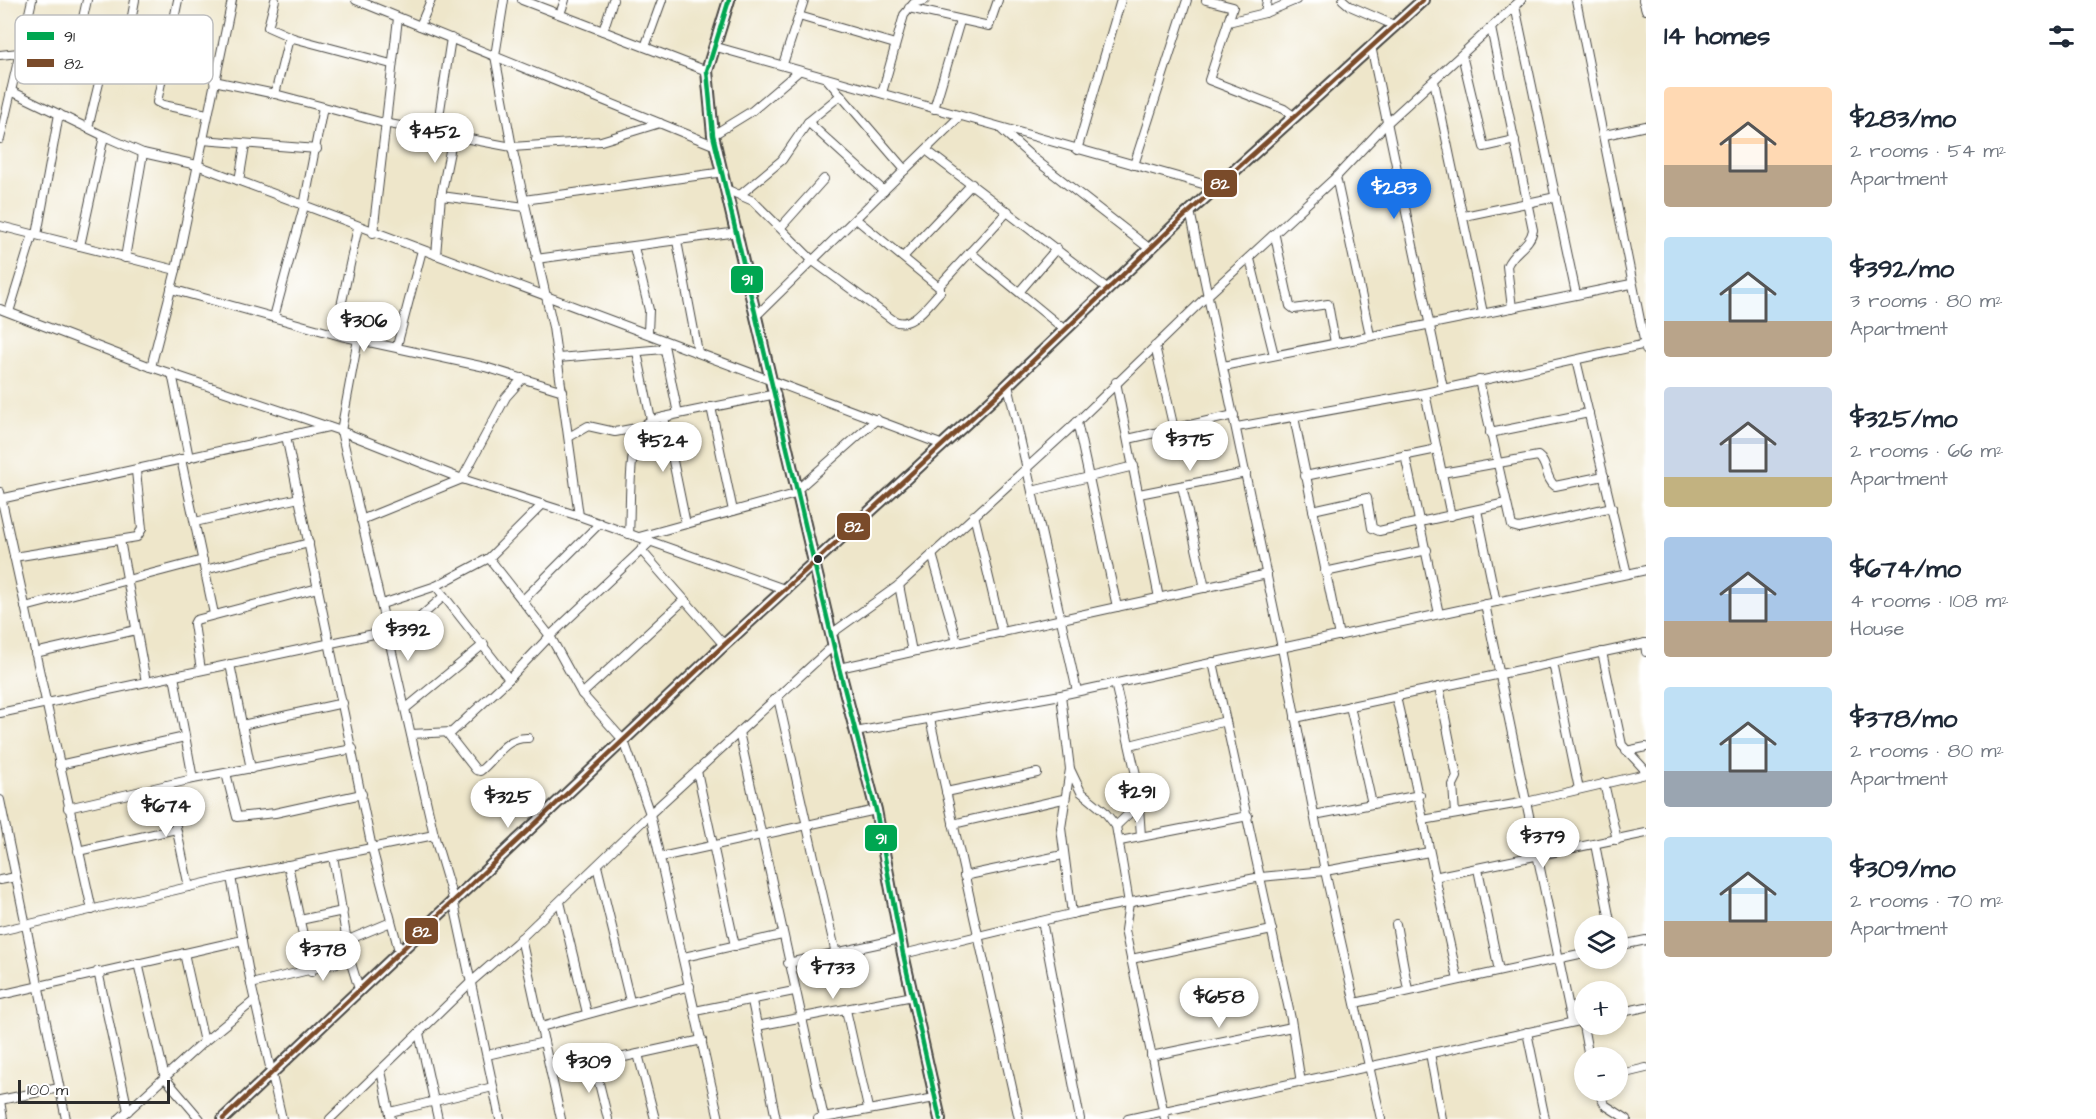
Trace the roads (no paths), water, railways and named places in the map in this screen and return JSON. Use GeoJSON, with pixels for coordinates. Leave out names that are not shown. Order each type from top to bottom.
{"type":"FeatureCollection","features":[{"type":"Feature","properties":{"kind":"street"},"geometry":{"type":"LineString","coordinates":[[28,15],[32,0]]}},
{"type":"Feature","properties":{"kind":"street"},"geometry":{"type":"LineString","coordinates":[[84,15],[87,0]]}},
{"type":"Feature","properties":{"kind":"street"},"geometry":{"type":"LineString","coordinates":[[132,15],[135,0]]}},
{"type":"Feature","properties":{"kind":"street"},"geometry":{"type":"LineString","coordinates":[[175,15],[178,0]]}},
{"type":"Feature","properties":{"kind":"street"},"geometry":{"type":"LineString","coordinates":[[232,0],[213,81],[275,94],[384,123],[512,147],[601,141],[660,123]]}},
{"type":"Feature","properties":{"kind":"street"},"geometry":{"type":"LineString","coordinates":[[275,0],[268,27],[293,38],[391,64]]}},
{"type":"Feature","properties":{"kind":"street"},"geometry":{"type":"LineString","coordinates":[[356,0],[716,146]]}},
{"type":"Feature","properties":{"kind":"street"},"geometry":{"type":"LineString","coordinates":[[420,26],[431,0]]}},
{"type":"Feature","properties":{"kind":"street"},"geometry":{"type":"LineString","coordinates":[[504,0],[495,56],[512,147],[558,358],[579,516]]}},
{"type":"Feature","properties":{"kind":"street"},"geometry":{"type":"LineString","coordinates":[[522,0],[707,71]]}},
{"type":"Feature","properties":{"kind":"street"},"geometry":{"type":"LineString","coordinates":[[560,14],[565,0]]}},
{"type":"Feature","properties":{"kind":"street"},"geometry":{"type":"LineString","coordinates":[[603,31],[613,0]]}},
{"type":"Feature","properties":{"kind":"street"},"geometry":{"type":"LineString","coordinates":[[645,47],[662,0]]}},
{"type":"Feature","properties":{"kind":"street"},"geometry":{"type":"LineString","coordinates":[[729,0],[707,71],[713,135],[724,172],[839,668],[876,810],[903,954],[940,1119]]}},
{"type":"Feature","properties":{"kind":"street"},"geometry":{"type":"LineString","coordinates":[[783,64],[804,0]]}},
{"type":"Feature","properties":{"kind":"street"},"geometry":{"type":"LineString","coordinates":[[882,93],[895,44],[909,9],[914,3],[925,0]]}},
{"type":"Feature","properties":{"kind":"street"},"geometry":{"type":"LineString","coordinates":[[909,9],[989,26],[998,0]]}},
{"type":"Feature","properties":{"kind":"street"},"geometry":{"type":"LineString","coordinates":[[1077,150],[1121,0]]}},
{"type":"Feature","properties":{"kind":"street"},"geometry":{"type":"LineString","coordinates":[[1134,165],[1187,0]]}},
{"type":"Feature","properties":{"kind":"street"},"geometry":{"type":"LineString","coordinates":[[1206,0],[1233,7],[1209,80],[1284,109],[1294,117]]}},
{"type":"Feature","properties":{"kind":"street"},"geometry":{"type":"LineString","coordinates":[[1265,13],[1267,0]]}},
{"type":"Feature","properties":{"kind":"street"},"geometry":{"type":"LineString","coordinates":[[1228,22],[1265,13],[1296,0]]}},
{"type":"Feature","properties":{"kind":"street"},"geometry":{"type":"LineString","coordinates":[[1343,0],[1350,6],[1396,26]]}},
{"type":"Feature","properties":{"kind":"street"},"geometry":{"type":"LineString","coordinates":[[223,1119],[724,645],[787,590],[1008,385],[1190,211],[1423,0]]}},
{"type":"Feature","properties":{"kind":"street"},"geometry":{"type":"LineString","coordinates":[[1237,427],[1425,393],[1646,346],[1631,284],[1605,135],[1576,0]]}},
{"type":"Feature","properties":{"kind":"street"},"geometry":{"type":"LineString","coordinates":[[1643,0],[1646,10]]}},
{"type":"Feature","properties":{"kind":"street"},"geometry":{"type":"LineString","coordinates":[[330,1119],[471,982],[778,698],[833,640],[899,585],[1077,422],[1208,295],[1275,236],[1387,123],[1518,3]]}},
{"type":"Feature","properties":{"kind":"street"},"geometry":{"type":"LineString","coordinates":[[1518,3],[1576,294]]}},
{"type":"Feature","properties":{"kind":"street"},"geometry":{"type":"LineString","coordinates":[[800,16],[895,44]]}},
{"type":"Feature","properties":{"kind":"street"},"geometry":{"type":"LineString","coordinates":[[373,232],[398,18]]}},
{"type":"Feature","properties":{"kind":"street"},"geometry":{"type":"LineString","coordinates":[[934,109],[960,21]]}},
{"type":"Feature","properties":{"kind":"street"},"geometry":{"type":"LineString","coordinates":[[1491,28],[1533,230],[1531,240],[1509,260],[1507,266],[1512,308]]}},
{"type":"Feature","properties":{"kind":"street"},"geometry":{"type":"LineString","coordinates":[[275,94],[288,42],[293,38]]}},
{"type":"Feature","properties":{"kind":"street"},"geometry":{"type":"LineString","coordinates":[[440,110],[451,38]]}},
{"type":"Feature","properties":{"kind":"street"},"geometry":{"type":"LineString","coordinates":[[713,46],[1217,188]]}},
{"type":"Feature","properties":{"kind":"street"},"geometry":{"type":"LineString","coordinates":[[1371,46],[1443,388]]}},
{"type":"Feature","properties":{"kind":"street"},"geometry":{"type":"LineString","coordinates":[[0,55],[15,53]]}},
{"type":"Feature","properties":{"kind":"street"},"geometry":{"type":"LineString","coordinates":[[1462,55],[1484,147],[1515,140]]}},
{"type":"Feature","properties":{"kind":"street"},"geometry":{"type":"LineString","coordinates":[[713,135],[752,111],[799,71]]}},
{"type":"Feature","properties":{"kind":"street"},"geometry":{"type":"LineString","coordinates":[[0,139],[4,104],[11,91],[15,72]]}},
{"type":"Feature","properties":{"kind":"street"},"geometry":{"type":"LineString","coordinates":[[826,78],[905,170]]}},
{"type":"Feature","properties":{"kind":"street"},"geometry":{"type":"LineString","coordinates":[[1434,81],[1483,313]]}},
{"type":"Feature","properties":{"kind":"street"},"geometry":{"type":"LineString","coordinates":[[87,128],[98,84]]}},
{"type":"Feature","properties":{"kind":"street"},"geometry":{"type":"LineString","coordinates":[[161,84],[159,104],[207,114]]}},
{"type":"Feature","properties":{"kind":"street"},"geometry":{"type":"LineString","coordinates":[[151,367],[176,270],[212,84]]}},
{"type":"Feature","properties":{"kind":"street"},"geometry":{"type":"LineString","coordinates":[[11,91],[143,153],[197,165],[358,227],[699,351],[943,445]]}},
{"type":"Feature","properties":{"kind":"street"},"geometry":{"type":"LineString","coordinates":[[740,195],[782,160],[808,122],[841,95]]}},
{"type":"Feature","properties":{"kind":"street"},"geometry":{"type":"LineString","coordinates":[[274,317],[304,206],[317,149],[323,107]]}},
{"type":"Feature","properties":{"kind":"street"},"geometry":{"type":"LineString","coordinates":[[9,312],[35,235],[59,114]]}},
{"type":"Feature","properties":{"kind":"street"},"geometry":{"type":"LineString","coordinates":[[757,315],[960,116]]}},
{"type":"Feature","properties":{"kind":"street"},"geometry":{"type":"LineString","coordinates":[[808,122],[884,191]]}},
{"type":"Feature","properties":{"kind":"street"},"geometry":{"type":"LineString","coordinates":[[1605,135],[1646,126]]}},
{"type":"Feature","properties":{"kind":"street"},"geometry":{"type":"LineString","coordinates":[[1001,129],[1032,157],[1150,249]]}},
{"type":"Feature","properties":{"kind":"street"},"geometry":{"type":"LineString","coordinates":[[80,246],[104,136]]}},
{"type":"Feature","properties":{"kind":"street"},"geometry":{"type":"LineString","coordinates":[[436,255],[441,196],[453,136]]}},
{"type":"Feature","properties":{"kind":"street"},"geometry":{"type":"LineString","coordinates":[[202,140],[317,149]]}},
{"type":"Feature","properties":{"kind":"street"},"geometry":{"type":"LineString","coordinates":[[239,181],[245,145]]}},
{"type":"Feature","properties":{"kind":"street"},"geometry":{"type":"LineString","coordinates":[[926,150],[1058,248],[1108,289]]}},
{"type":"Feature","properties":{"kind":"street"},"geometry":{"type":"LineString","coordinates":[[125,258],[143,153]]}},
{"type":"Feature","properties":{"kind":"street"},"geometry":{"type":"LineString","coordinates":[[441,196],[524,203],[724,172]]}},
{"type":"Feature","properties":{"kind":"street"},"geometry":{"type":"LineString","coordinates":[[1336,177],[1370,335]]}},
{"type":"Feature","properties":{"kind":"street"},"geometry":{"type":"LineString","coordinates":[[780,227],[824,179]]}},
{"type":"Feature","properties":{"kind":"street"},"geometry":{"type":"LineString","coordinates":[[903,257],[972,184]]}},
{"type":"Feature","properties":{"kind":"street"},"geometry":{"type":"LineString","coordinates":[[728,190],[753,201],[813,261],[901,324],[909,322],[940,292],[939,286],[856,219]]}},
{"type":"Feature","properties":{"kind":"street"},"geometry":{"type":"LineString","coordinates":[[1464,216],[1556,197]]}},
{"type":"Feature","properties":{"kind":"street"},"geometry":{"type":"LineString","coordinates":[[939,286],[1008,211]]}},
{"type":"Feature","properties":{"kind":"street"},"geometry":{"type":"LineString","coordinates":[[1190,211],[1237,427],[1325,871],[1381,1119]]}},
{"type":"Feature","properties":{"kind":"street"},"geometry":{"type":"LineString","coordinates":[[0,226],[176,270]]}},
{"type":"Feature","properties":{"kind":"street"},"geometry":{"type":"LineString","coordinates":[[335,334],[346,274],[358,227]]}},
{"type":"Feature","properties":{"kind":"street"},"geometry":{"type":"LineString","coordinates":[[536,259],[634,248],[738,232]]}},
{"type":"Feature","properties":{"kind":"street"},"geometry":{"type":"LineString","coordinates":[[1275,236],[1290,306],[1294,309],[1328,304],[1335,343]]}},
{"type":"Feature","properties":{"kind":"street"},"geometry":{"type":"LineString","coordinates":[[677,242],[699,351]]}},
{"type":"Feature","properties":{"kind":"street"},"geometry":{"type":"LineString","coordinates":[[634,248],[649,310],[648,332]]}},
{"type":"Feature","properties":{"kind":"street"},"geometry":{"type":"LineString","coordinates":[[1020,291],[1058,248]]}},
{"type":"Feature","properties":{"kind":"street"},"geometry":{"type":"LineString","coordinates":[[397,346],[422,250]]}},
{"type":"Feature","properties":{"kind":"street"},"geometry":{"type":"LineString","coordinates":[[970,252],[1065,330]]}},
{"type":"Feature","properties":{"kind":"street"},"geometry":{"type":"LineString","coordinates":[[1250,259],[1274,355]]}},
{"type":"Feature","properties":{"kind":"street"},"geometry":{"type":"LineString","coordinates":[[1223,366],[1631,284]]}},
{"type":"Feature","properties":{"kind":"street"},"geometry":{"type":"LineString","coordinates":[[171,289],[335,334],[397,346],[523,378],[564,391]]}},
{"type":"Feature","properties":{"kind":"street"},"geometry":{"type":"LineString","coordinates":[[0,309],[151,367],[341,431],[462,479],[600,523],[787,590]]}},
{"type":"Feature","properties":{"kind":"street"},"geometry":{"type":"LineString","coordinates":[[663,338],[678,414]]}},
{"type":"Feature","properties":{"kind":"street"},"geometry":{"type":"LineString","coordinates":[[358,339],[341,431],[434,835],[453,899],[500,1119]]}},
{"type":"Feature","properties":{"kind":"street"},"geometry":{"type":"LineString","coordinates":[[1155,346],[1174,429]]}},
{"type":"Feature","properties":{"kind":"street"},"geometry":{"type":"LineString","coordinates":[[558,358],[664,349]]}},
{"type":"Feature","properties":{"kind":"street"},"geometry":{"type":"LineString","coordinates":[[637,351],[651,420]]}},
{"type":"Feature","properties":{"kind":"street"},"geometry":{"type":"LineString","coordinates":[[1576,360],[1628,574]]}},
{"type":"Feature","properties":{"kind":"street"},"geometry":{"type":"LineString","coordinates":[[172,373],[195,522],[214,614]]}},
{"type":"Feature","properties":{"kind":"street"},"geometry":{"type":"LineString","coordinates":[[361,520],[462,479],[506,397],[523,378]]}},
{"type":"Feature","properties":{"kind":"street"},"geometry":{"type":"LineString","coordinates":[[1479,380],[1510,523],[1515,528],[1612,507]]}},
{"type":"Feature","properties":{"kind":"street"},"geometry":{"type":"LineString","coordinates":[[1116,382],[1159,598]]}},
{"type":"Feature","properties":{"kind":"street"},"geometry":{"type":"LineString","coordinates":[[1008,385],[1077,691]]}},
{"type":"Feature","properties":{"kind":"street"},"geometry":{"type":"LineString","coordinates":[[1425,393],[1451,516]]}},
{"type":"Feature","properties":{"kind":"street"},"geometry":{"type":"LineString","coordinates":[[569,437],[593,425],[615,432],[642,427],[651,420],[776,394]]}},
{"type":"Feature","properties":{"kind":"street"},"geometry":{"type":"LineString","coordinates":[[711,407],[733,511]]}},
{"type":"Feature","properties":{"kind":"street"},"geometry":{"type":"LineString","coordinates":[[1490,433],[1589,413]]}},
{"type":"Feature","properties":{"kind":"street"},"geometry":{"type":"LineString","coordinates":[[1128,439],[1234,416]]}},
{"type":"Feature","properties":{"kind":"street"},"geometry":{"type":"LineString","coordinates":[[664,417],[686,524]]}},
{"type":"Feature","properties":{"kind":"street"},"geometry":{"type":"LineString","coordinates":[[1294,417],[1339,636]]}},
{"type":"Feature","properties":{"kind":"street"},"geometry":{"type":"LineString","coordinates":[[639,537],[799,491],[877,419]]}},
{"type":"Feature","properties":{"kind":"street"},"geometry":{"type":"LineString","coordinates":[[1077,422],[1116,608]]}},
{"type":"Feature","properties":{"kind":"street"},"geometry":{"type":"LineString","coordinates":[[92,910],[0,497],[136,471],[329,427]]}},
{"type":"Feature","properties":{"kind":"street"},"geometry":{"type":"LineString","coordinates":[[629,534],[633,454],[642,427]]}},
{"type":"Feature","properties":{"kind":"street"},"geometry":{"type":"LineString","coordinates":[[286,436],[372,848],[399,951]]}},
{"type":"Feature","properties":{"kind":"street"},"geometry":{"type":"LineString","coordinates":[[1305,476],[1437,449]]}},
{"type":"Feature","properties":{"kind":"street"},"geometry":{"type":"LineString","coordinates":[[1406,455],[1439,615]]}},
{"type":"Feature","properties":{"kind":"street"},"geometry":{"type":"LineString","coordinates":[[1442,473],[1538,456],[1542,459],[1551,483],[1555,486],[1604,476]]}},
{"type":"Feature","properties":{"kind":"street"},"geometry":{"type":"LineString","coordinates":[[1032,491],[1134,466]]}},
{"type":"Feature","properties":{"kind":"street"},"geometry":{"type":"LineString","coordinates":[[14,557],[137,537],[142,529],[136,471]]}},
{"type":"Feature","properties":{"kind":"street"},"geometry":{"type":"LineString","coordinates":[[1139,495],[1246,473]]}},
{"type":"Feature","properties":{"kind":"street"},"geometry":{"type":"LineString","coordinates":[[1182,486],[1205,588]]}},
{"type":"Feature","properties":{"kind":"street"},"geometry":{"type":"LineString","coordinates":[[195,522],[299,498]]}},
{"type":"Feature","properties":{"kind":"street"},"geometry":{"type":"LineString","coordinates":[[1312,510],[1363,498],[1369,502],[1375,531],[1506,503]]}},
{"type":"Feature","properties":{"kind":"street"},"geometry":{"type":"LineString","coordinates":[[382,604],[436,586],[489,558],[543,504]]}},
{"type":"Feature","properties":{"kind":"street"},"geometry":{"type":"LineString","coordinates":[[1477,510],[1496,602]]}},
{"type":"Feature","properties":{"kind":"street"},"geometry":{"type":"LineString","coordinates":[[974,515],[1002,633]]}},
{"type":"Feature","properties":{"kind":"street"},"geometry":{"type":"LineString","coordinates":[[522,601],[600,523]]}},
{"type":"Feature","properties":{"kind":"street"},"geometry":{"type":"LineString","coordinates":[[120,540],[146,682]]}},
{"type":"Feature","properties":{"kind":"street"},"geometry":{"type":"LineString","coordinates":[[411,734],[447,734],[509,679],[550,636],[651,542]]}},
{"type":"Feature","properties":{"kind":"street"},"geometry":{"type":"LineString","coordinates":[[205,570],[309,543]]}},
{"type":"Feature","properties":{"kind":"street"},"geometry":{"type":"LineString","coordinates":[[641,550],[724,645]]}},
{"type":"Feature","properties":{"kind":"street"},"geometry":{"type":"LineString","coordinates":[[1325,572],[1427,550]]}},
{"type":"Feature","properties":{"kind":"street"},"geometry":{"type":"LineString","coordinates":[[932,554],[957,642]]}},
{"type":"Feature","properties":{"kind":"street"},"geometry":{"type":"LineString","coordinates":[[489,558],[550,636],[582,694],[624,741],[650,814],[661,858],[718,1119]]}},
{"type":"Feature","properties":{"kind":"street"},"geometry":{"type":"LineString","coordinates":[[25,607],[203,560]]}},
{"type":"Feature","properties":{"kind":"street"},"geometry":{"type":"LineString","coordinates":[[855,732],[1061,695],[1646,570]]}},
{"type":"Feature","properties":{"kind":"street"},"geometry":{"type":"LineString","coordinates":[[839,668],[1267,574]]}},
{"type":"Feature","properties":{"kind":"street"},"geometry":{"type":"LineString","coordinates":[[899,585],[912,652]]}},
{"type":"Feature","properties":{"kind":"street"},"geometry":{"type":"LineString","coordinates":[[436,586],[484,644],[509,679]]}},
{"type":"Feature","properties":{"kind":"street"},"geometry":{"type":"LineString","coordinates":[[201,670],[194,624],[199,617],[318,588]]}},
{"type":"Feature","properties":{"kind":"street"},"geometry":{"type":"LineString","coordinates":[[391,643],[444,596]]}},
{"type":"Feature","properties":{"kind":"street"},"geometry":{"type":"LineString","coordinates":[[582,694],[684,600]]}},
{"type":"Feature","properties":{"kind":"street"},"geometry":{"type":"LineString","coordinates":[[1128,1119],[1164,1115],[1370,1066],[1572,1022],[1485,604]]}},
{"type":"Feature","properties":{"kind":"street"},"geometry":{"type":"LineString","coordinates":[[35,653],[136,630]]}},
{"type":"Feature","properties":{"kind":"street"},"geometry":{"type":"LineString","coordinates":[[0,713],[388,631]]}},
{"type":"Feature","properties":{"kind":"street"},"geometry":{"type":"LineString","coordinates":[[1295,718],[1645,643],[1646,652]]}},
{"type":"Feature","properties":{"kind":"street"},"geometry":{"type":"LineString","coordinates":[[405,709],[484,644]]}},
{"type":"Feature","properties":{"kind":"street"},"geometry":{"type":"LineString","coordinates":[[1424,820],[1526,802],[1646,772],[1641,762],[1626,751],[1622,745],[1602,652]]}},
{"type":"Feature","properties":{"kind":"street"},"geometry":{"type":"LineString","coordinates":[[1213,662],[1261,877],[1292,1027],[1301,1083]]}},
{"type":"Feature","properties":{"kind":"street"},"geometry":{"type":"LineString","coordinates":[[1553,663],[1579,789]]}},
{"type":"Feature","properties":{"kind":"street"},"geometry":{"type":"LineString","coordinates":[[230,664],[251,769]]}},
{"type":"Feature","properties":{"kind":"street"},"geometry":{"type":"LineString","coordinates":[[174,676],[193,779]]}},
{"type":"Feature","properties":{"kind":"street"},"geometry":{"type":"LineString","coordinates":[[1115,683],[1130,745],[1140,803],[1141,836]]}},
{"type":"Feature","properties":{"kind":"street"},"geometry":{"type":"LineString","coordinates":[[1439,687],[1457,777],[1453,785],[1455,814]]}},
{"type":"Feature","properties":{"kind":"street"},"geometry":{"type":"LineString","coordinates":[[1061,695],[1070,769],[1081,792],[1104,811],[1116,826],[1120,841],[1129,903],[1125,930],[1164,1115]]}},
{"type":"Feature","properties":{"kind":"street"},"geometry":{"type":"LineString","coordinates":[[1396,697],[1420,795],[1434,877],[1458,980]]}},
{"type":"Feature","properties":{"kind":"street"},"geometry":{"type":"LineString","coordinates":[[778,698],[836,954]]}},
{"type":"Feature","properties":{"kind":"street"},"geometry":{"type":"LineString","coordinates":[[242,725],[343,703]]}},
{"type":"Feature","properties":{"kind":"street"},"geometry":{"type":"LineString","coordinates":[[1350,706],[1372,804]]}},
{"type":"Feature","properties":{"kind":"street"},"geometry":{"type":"LineString","coordinates":[[930,719],[1019,1119]]}},
{"type":"Feature","properties":{"kind":"street"},"geometry":{"type":"LineString","coordinates":[[1130,745],[1226,721]]}},
{"type":"Feature","properties":{"kind":"street"},"geometry":{"type":"LineString","coordinates":[[739,732],[821,1118],[935,1098]]}},
{"type":"Feature","properties":{"kind":"street"},"geometry":{"type":"LineString","coordinates":[[447,734],[476,770],[480,771],[506,745],[520,738],[528,738]]}},
{"type":"Feature","properties":{"kind":"street"},"geometry":{"type":"LineString","coordinates":[[59,765],[185,737]]}},
{"type":"Feature","properties":{"kind":"street"},"geometry":{"type":"LineString","coordinates":[[1626,751],[1646,747]]}},
{"type":"Feature","properties":{"kind":"street"},"geometry":{"type":"LineString","coordinates":[[68,808],[193,779],[353,749]]}},
{"type":"Feature","properties":{"kind":"street"},"geometry":{"type":"LineString","coordinates":[[1070,769],[1063,799],[1061,828],[1072,914]]}},
{"type":"Feature","properties":{"kind":"street"},"geometry":{"type":"LineString","coordinates":[[697,771],[735,946]]}},
{"type":"Feature","properties":{"kind":"street"},"geometry":{"type":"LineString","coordinates":[[226,773],[237,817],[275,813],[362,794]]}},
{"type":"Feature","properties":{"kind":"street"},"geometry":{"type":"LineString","coordinates":[[946,792],[1037,773]]}},
{"type":"Feature","properties":{"kind":"street"},"geometry":{"type":"LineString","coordinates":[[1604,783],[1617,840]]}},
{"type":"Feature","properties":{"kind":"street"},"geometry":{"type":"LineString","coordinates":[[167,785],[189,887]]}},
{"type":"Feature","properties":{"kind":"street"},"geometry":{"type":"LineString","coordinates":[[1314,814],[1420,795]]}},
{"type":"Feature","properties":{"kind":"street"},"geometry":{"type":"LineString","coordinates":[[953,824],[1063,799]]}},
{"type":"Feature","properties":{"kind":"street"},"geometry":{"type":"LineString","coordinates":[[0,803],[66,1119]]}},
{"type":"Feature","properties":{"kind":"street"},"geometry":{"type":"LineString","coordinates":[[1116,826],[1140,803]]}},
{"type":"Feature","properties":{"kind":"street"},"geometry":{"type":"LineString","coordinates":[[661,858],[876,810]]}},
{"type":"Feature","properties":{"kind":"street"},"geometry":{"type":"LineString","coordinates":[[1120,841],[1248,816]]}},
{"type":"Feature","properties":{"kind":"street"},"geometry":{"type":"LineString","coordinates":[[78,851],[176,829]]}},
{"type":"Feature","properties":{"kind":"street"},"geometry":{"type":"LineString","coordinates":[[1434,877],[1646,833]]}},
{"type":"Feature","properties":{"kind":"street"},"geometry":{"type":"LineString","coordinates":[[0,932],[231,877],[434,835]]}},
{"type":"Feature","properties":{"kind":"street"},"geometry":{"type":"LineString","coordinates":[[1595,844],[1609,915]]}},
{"type":"Feature","properties":{"kind":"street"},"geometry":{"type":"LineString","coordinates":[[903,954],[1072,914],[1261,877],[1325,871],[1429,852]]}},
{"type":"Feature","properties":{"kind":"street"},"geometry":{"type":"LineString","coordinates":[[964,876],[1063,855]]}},
{"type":"Feature","properties":{"kind":"street"},"geometry":{"type":"LineString","coordinates":[[333,856],[350,960],[359,989]]}},
{"type":"Feature","properties":{"kind":"street"},"geometry":{"type":"LineString","coordinates":[[288,865],[311,972]]}},
{"type":"Feature","properties":{"kind":"street"},"geometry":{"type":"LineString","coordinates":[[597,866],[630,1001]]}},
{"type":"Feature","properties":{"kind":"street"},"geometry":{"type":"LineString","coordinates":[[1478,869],[1499,971]]}},
{"type":"Feature","properties":{"kind":"street"},"geometry":{"type":"LineString","coordinates":[[0,880],[16,877]]}},
{"type":"Feature","properties":{"kind":"street"},"geometry":{"type":"LineString","coordinates":[[231,877],[251,984],[282,1119]]}},
{"type":"Feature","properties":{"kind":"street"},"geometry":{"type":"LineString","coordinates":[[560,902],[587,1013]]}},
{"type":"Feature","properties":{"kind":"street"},"geometry":{"type":"LineString","coordinates":[[300,920],[343,911]]}},
{"type":"Feature","properties":{"kind":"street"},"geometry":{"type":"LineString","coordinates":[[1042,921],[1080,1119]]}},
{"type":"Feature","properties":{"kind":"street"},"geometry":{"type":"LineString","coordinates":[[348,940],[391,922]]}},
{"type":"Feature","properties":{"kind":"street"},"geometry":{"type":"LineString","coordinates":[[1396,924],[1408,990]]}},
{"type":"Feature","properties":{"kind":"street"},"geometry":{"type":"LineString","coordinates":[[1131,959],[1272,930]]}},
{"type":"Feature","properties":{"kind":"street"},"geometry":{"type":"LineString","coordinates":[[684,957],[782,935]]}},
{"type":"Feature","properties":{"kind":"street"},"geometry":{"type":"LineString","coordinates":[[521,938],[561,1119]]}},
{"type":"Feature","properties":{"kind":"street"},"geometry":{"type":"LineString","coordinates":[[788,963],[900,939]]}},
{"type":"Feature","properties":{"kind":"street"},"geometry":{"type":"LineString","coordinates":[[0,995],[243,940]]}},
{"type":"Feature","properties":{"kind":"street"},"geometry":{"type":"LineString","coordinates":[[1628,944],[1646,940]]}},
{"type":"Feature","properties":{"kind":"street"},"geometry":{"type":"LineString","coordinates":[[184,953],[204,1042]]}},
{"type":"Feature","properties":{"kind":"street"},"geometry":{"type":"LineString","coordinates":[[1355,1003],[1574,955]]}},
{"type":"Feature","properties":{"kind":"street"},"geometry":{"type":"LineString","coordinates":[[251,984],[311,972],[350,960]]}},
{"type":"Feature","properties":{"kind":"street"},"geometry":{"type":"LineString","coordinates":[[138,963],[165,1077],[200,1119]]}},
{"type":"Feature","properties":{"kind":"street"},"geometry":{"type":"LineString","coordinates":[[98,971],[128,1111]]}},
{"type":"Feature","properties":{"kind":"street"},"geometry":{"type":"LineString","coordinates":[[541,1027],[690,986]]}},
{"type":"Feature","properties":{"kind":"street"},"geometry":{"type":"LineString","coordinates":[[695,1011],[794,991]]}},
{"type":"Feature","properties":{"kind":"street"},"geometry":{"type":"LineString","coordinates":[[757,1026],[913,996]]}},
{"type":"Feature","properties":{"kind":"street"},"geometry":{"type":"LineString","coordinates":[[119,1119],[204,1042],[255,1000]]}},
{"type":"Feature","properties":{"kind":"street"},"geometry":{"type":"LineString","coordinates":[[752,1001],[776,1119]]}},
{"type":"Feature","properties":{"kind":"street"},"geometry":{"type":"LineString","coordinates":[[1628,1011],[1646,1007]]}},
{"type":"Feature","properties":{"kind":"street"},"geometry":{"type":"LineString","coordinates":[[846,1010],[868,1108]]}},
{"type":"Feature","properties":{"kind":"street"},"geometry":{"type":"LineString","coordinates":[[1150,1056],[1292,1027]]}},
{"type":"Feature","properties":{"kind":"street"},"geometry":{"type":"LineString","coordinates":[[1527,1032],[1545,1119]]}},
{"type":"Feature","properties":{"kind":"street"},"geometry":{"type":"LineString","coordinates":[[419,1033],[438,1119]]}},
{"type":"Feature","properties":{"kind":"street"},"geometry":{"type":"LineString","coordinates":[[551,1073],[702,1040]]}},
{"type":"Feature","properties":{"kind":"street"},"geometry":{"type":"LineString","coordinates":[[487,1055],[544,1042]]}},
{"type":"Feature","properties":{"kind":"street"},"geometry":{"type":"LineString","coordinates":[[638,1053],[655,1119]]}},
{"type":"Feature","properties":{"kind":"street"},"geometry":{"type":"LineString","coordinates":[[1430,1053],[1442,1119]]}},
{"type":"Feature","properties":{"kind":"street"},"geometry":{"type":"LineString","coordinates":[[594,1063],[608,1119]]}},
{"type":"Feature","properties":{"kind":"street"},"geometry":{"type":"LineString","coordinates":[[1628,1072],[1646,1068]]}},
{"type":"Feature","properties":{"kind":"street"},"geometry":{"type":"LineString","coordinates":[[381,1071],[390,1115],[434,1101],[494,1087]]}},
{"type":"Feature","properties":{"kind":"street"},"geometry":{"type":"LineString","coordinates":[[3,1119],[0,1101],[59,1088]]}},
{"type":"Feature","properties":{"kind":"street"},"geometry":{"type":"LineString","coordinates":[[1603,1101],[1605,1105],[1623,1114],[1626,1119]]}},
{"type":"Feature","properties":{"kind":"street"},"geometry":{"type":"LineString","coordinates":[[341,1109],[344,1119]]}}]}
